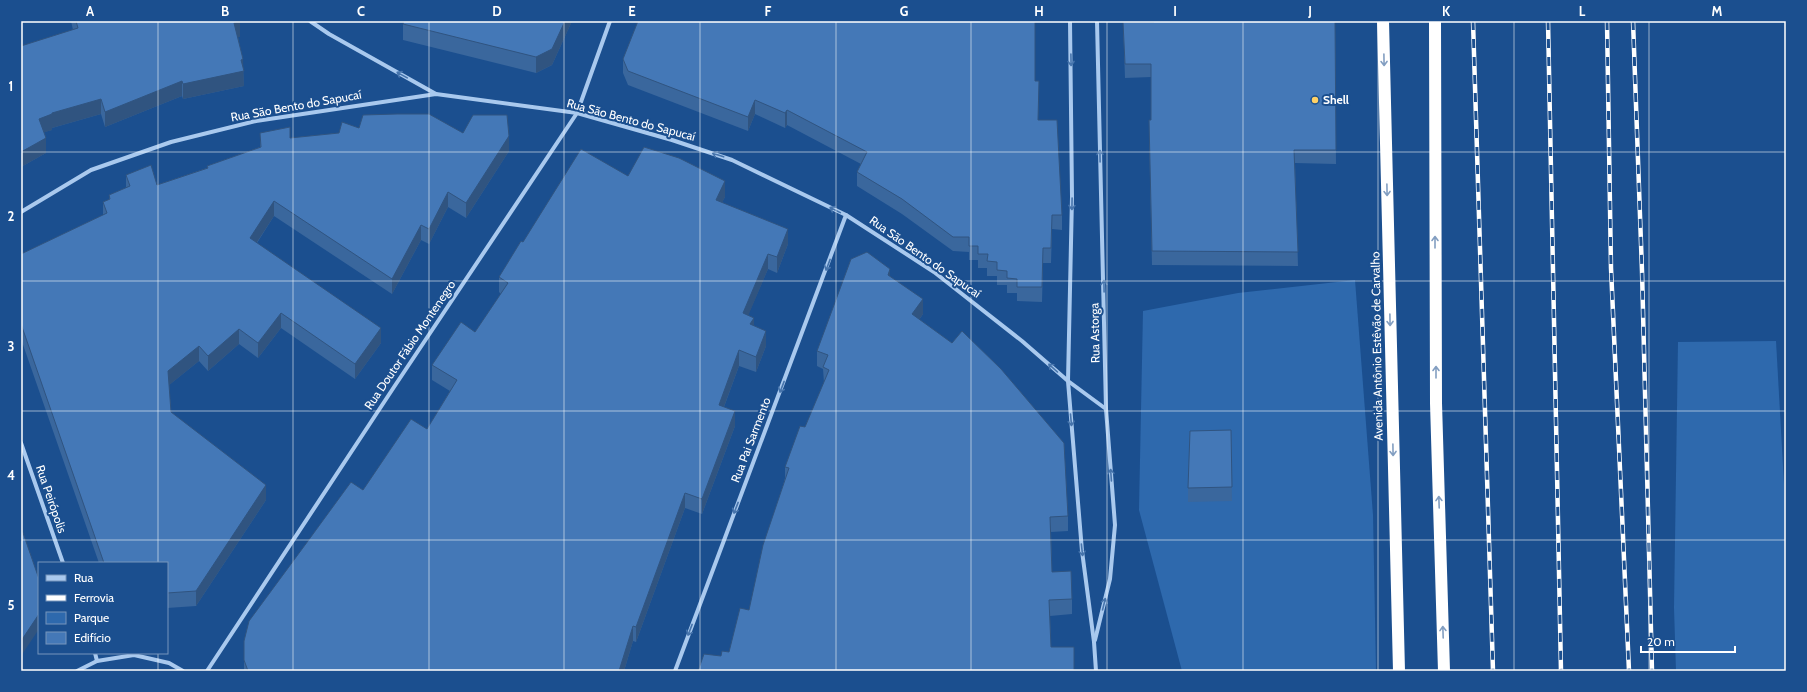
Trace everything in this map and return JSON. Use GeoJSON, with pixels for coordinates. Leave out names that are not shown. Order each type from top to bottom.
{"type":"FeatureCollection","features":[{"type":"Feature","properties":{"kind":"highway","name":"Avenida Antônio Estêvão de Carvalho"},"geometry":{"type":"LineString","coordinates":[[1383,21],[1399,671]]}},
{"type":"Feature","properties":{"kind":"highway"},"geometry":{"type":"LineString","coordinates":[[1435,21],[1436,403],[1444,671]]}},
{"type":"Feature","properties":{"kind":"street"},"geometry":{"type":"LineString","coordinates":[[310,21],[329,34],[436,94]]}},
{"type":"Feature","properties":{"kind":"street","name":"Rua Doutor Fábio Montenegro"},"geometry":{"type":"LineString","coordinates":[[207,671],[389,394],[577,113],[610,21]]}},
{"type":"Feature","properties":{"kind":"street","name":"Rua Astorga"},"geometry":{"type":"LineString","coordinates":[[1070,21],[1072,197],[1068,381],[1082,551],[1094,642],[1096,671]]}},
{"type":"Feature","properties":{"kind":"street","name":"Rua Astorga"},"geometry":{"type":"LineString","coordinates":[[1094,642],[1110,580],[1115,525],[1106,409],[1097,21]]}},
{"type":"Feature","properties":{"kind":"street","name":"Rua São Bento do Sapucaí"},"geometry":{"type":"LineString","coordinates":[[21,212],[91,170],[171,142],[256,121],[436,94],[577,113],[672,140],[732,160],[846,215],[906,253],[945,281],[1022,341],[1068,381],[1106,409]]}},
{"type":"Feature","properties":{"kind":"street","name":"Rua Pai Sarmento"},"geometry":{"type":"LineString","coordinates":[[675,671],[846,215]]}},
{"type":"Feature","properties":{"kind":"street","name":"Rua Peirópolis"},"geometry":{"type":"LineString","coordinates":[[21,443],[63,562]]}},
{"type":"Feature","properties":{"kind":"street"},"geometry":{"type":"LineString","coordinates":[[95,654],[97,661]]}},
{"type":"Feature","properties":{"kind":"street"},"geometry":{"type":"LineString","coordinates":[[77,671],[97,661],[134,655],[169,662],[183,671]]}},
{"type":"Feature","properties":{"kind":"green space"},"geometry":{"type":"Polygon","coordinates":[[[1355,280],[1373,515],[1376,671],[1182,671],[1139,510],[1143,311],[1238,293],[1355,280]]]}},
{"type":"Feature","properties":{"kind":"green space"},"geometry":{"type":"Polygon","coordinates":[[[1776,341],[1786,520],[1786,671],[1676,671],[1674,608],[1678,342],[1776,341]]]}},
{"type":"Feature","properties":{"kind":"building"},"geometry":{"type":"Polygon","coordinates":[[[76,21],[240,21],[234,23],[243,59],[241,60],[244,71],[183,84],[182,81],[105,112],[101,99],[52,113],[39,119],[46,138],[21,152],[21,46],[78,28],[76,21]]]}},
{"type":"Feature","properties":{"kind":"building"},"geometry":{"type":"Polygon","coordinates":[[[404,21],[565,21],[552,49],[536,57],[403,24],[404,21]]]}},
{"type":"Feature","properties":{"kind":"building"},"geometry":{"type":"Polygon","coordinates":[[[638,21],[1035,21],[1035,81],[1039,81],[1038,120],[1057,120],[1062,215],[1052,215],[1051,248],[1043,248],[1042,287],[1017,287],[1017,279],[1007,278],[1007,271],[997,270],[997,262],[987,261],[988,254],[978,254],[978,246],[969,246],[969,237],[953,237],[902,199],[857,172],[867,152],[787,110],[785,113],[755,100],[748,117],[628,71],[623,59],[638,21]]]}},
{"type":"Feature","properties":{"kind":"building"},"geometry":{"type":"Polygon","coordinates":[[[1335,21],[1336,150],[1294,150],[1298,252],[1152,251],[1149,120],[1151,120],[1151,64],[1125,64],[1123,22],[1335,21]]]}},
{"type":"Feature","properties":{"kind":"building"},"geometry":{"type":"Polygon","coordinates":[[[429,114],[463,133],[473,115],[507,115],[509,136],[466,203],[448,192],[429,229],[421,225],[392,279],[274,201],[250,238],[381,328],[355,364],[281,313],[258,343],[239,329],[208,356],[199,346],[168,371],[171,412],[266,485],[196,591],[168,593],[168,562],[104,562],[21,324],[21,254],[107,213],[103,202],[110,199],[109,195],[130,186],[126,175],[151,165],[157,185],[208,168],[207,166],[261,147],[260,133],[290,127],[290,138],[339,133],[342,122],[359,128],[363,115],[429,114]]]}},
{"type":"Feature","properties":{"kind":"building"},"geometry":{"type":"Polygon","coordinates":[[[644,147],[679,158],[725,181],[716,200],[788,229],[777,257],[768,254],[743,313],[754,318],[750,324],[766,331],[756,357],[739,350],[719,405],[735,411],[702,499],[685,493],[636,627],[633,626],[619,671],[248,671],[244,660],[244,641],[249,621],[351,482],[363,490],[411,419],[427,429],[457,380],[432,365],[461,322],[475,332],[508,283],[499,277],[521,241],[523,242],[581,149],[628,176],[644,147]]]}},
{"type":"Feature","properties":{"kind":"building"},"geometry":{"type":"Polygon","coordinates":[[[867,252],[890,269],[888,275],[923,299],[912,314],[952,343],[962,331],[1001,369],[1064,443],[1068,516],[1050,517],[1052,572],[1071,571],[1072,599],[1049,600],[1051,647],[1074,647],[1074,671],[698,671],[704,654],[721,656],[722,651],[729,652],[740,608],[749,610],[763,545],[789,468],[785,467],[800,426],[805,427],[829,370],[823,367],[828,355],[817,351],[851,259],[867,252]]]}},
{"type":"Feature","properties":{"kind":"building"},"geometry":{"type":"Polygon","coordinates":[[[1231,430],[1232,487],[1188,488],[1190,431],[1231,430]]]}},
{"type":"Feature","properties":{"kind":"building"},"geometry":{"type":"Polygon","coordinates":[[[21,527],[38,576],[38,616],[21,641],[21,527]]]}},
{"type":"Feature","properties":{"kind":"railway"},"geometry":{"type":"LineString","coordinates":[[1473,21],[1493,671]]}},
{"type":"Feature","properties":{"kind":"railway"},"geometry":{"type":"LineString","coordinates":[[1548,21],[1561,671]]}},
{"type":"Feature","properties":{"kind":"railway"},"geometry":{"type":"LineString","coordinates":[[1607,21],[1611,268],[1629,671]]}},
{"type":"Feature","properties":{"kind":"railway"},"geometry":{"type":"LineString","coordinates":[[1633,21],[1642,271],[1652,671]]}},
{"type":"Feature","properties":{"kind":"place","name":"Shell"},"geometry":{"type":"Point","coordinates":[1315,100]}}]}
